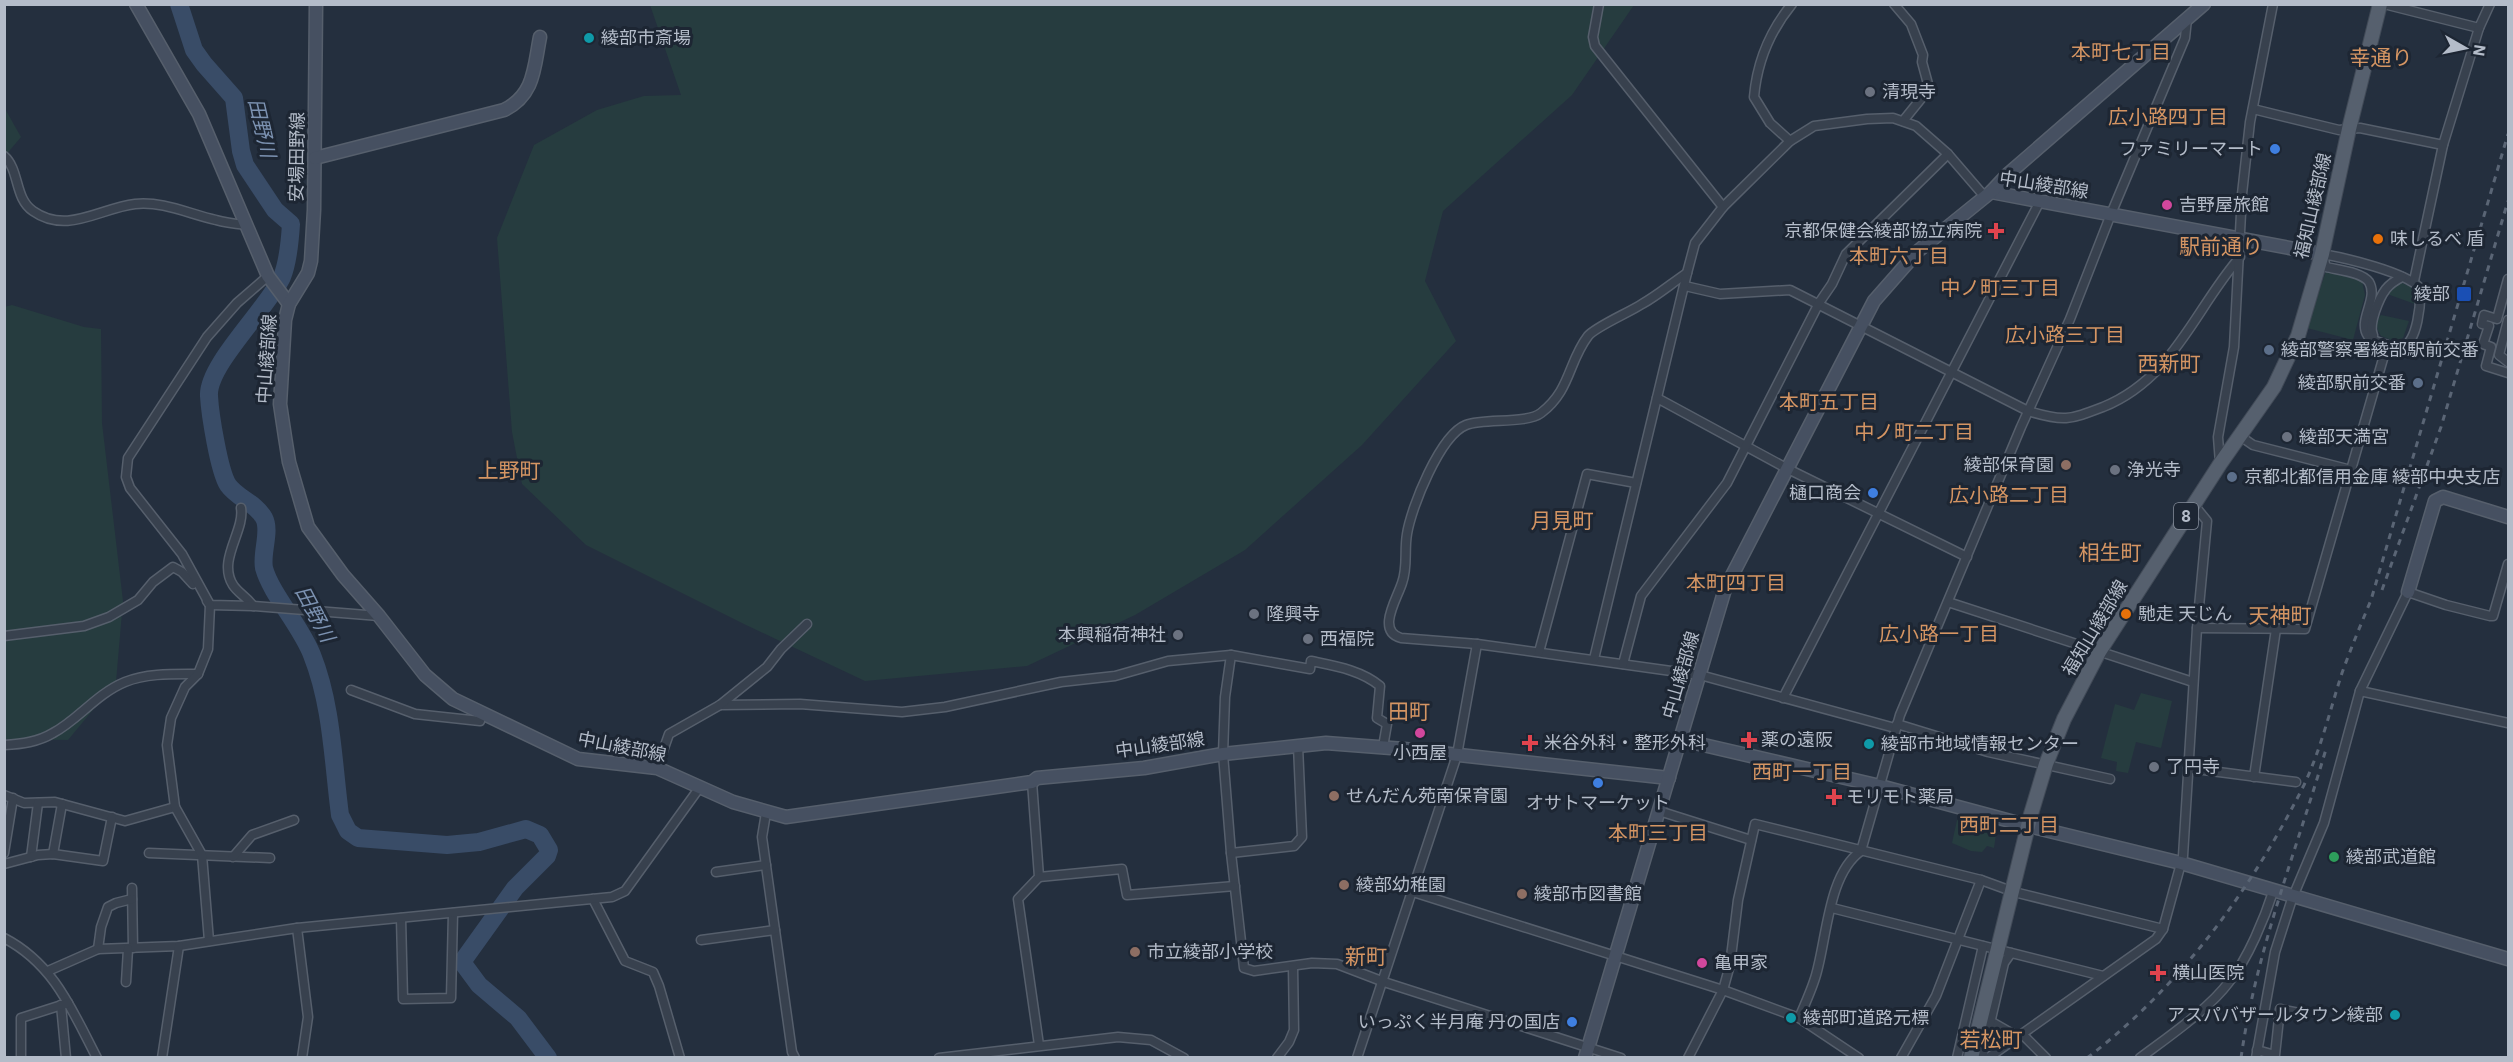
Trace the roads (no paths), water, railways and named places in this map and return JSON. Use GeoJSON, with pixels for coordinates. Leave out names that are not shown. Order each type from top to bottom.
{"type":"FeatureCollection","features":[{"type":"Feature","properties":{"kind":"main road","name":"中山綾部線"},"geometry":{"type":"LineString","coordinates":[[135,4],[199,114],[273,284],[289,304],[285,320],[280,404],[290,462],[308,527],[343,575],[379,616],[424,675],[453,699],[578,759],[657,768],[733,802],[786,817],[1032,782],[1037,778],[1144,768],[1223,754],[1326,742],[1669,778],[1725,589],[1860,326],[1874,301],[1918,251],[1988,194],[2040,201],[2322,254]]}},
{"type":"Feature","properties":{"kind":"main road","name":"安場田野線"},"geometry":{"type":"LineString","coordinates":[[289,304],[308,273],[311,261],[315,158],[316,4]]}},
{"type":"Feature","properties":{"kind":"main road"},"geometry":{"type":"LineString","coordinates":[[1988,194],[2204,4]]}},
{"type":"Feature","properties":{"kind":"main road","name":"福知山綾部線"},"geometry":{"type":"LineString","coordinates":[[1971,1058],[1985,1022],[2005,951],[2013,892],[2046,764],[2064,719],[2099,652],[2220,464],[2274,387],[2298,336],[2322,254],[2349,129],[2382,4]]}},
{"type":"Feature","properties":{"kind":"main road"},"geometry":{"type":"LineString","coordinates":[[315,158],[504,110],[517,103],[526,92],[531,80],[540,37]]}},
{"type":"Feature","properties":{"kind":"main road"},"geometry":{"type":"LineString","coordinates":[[2408,591],[2435,501],[2443,497],[2508,517]]}},
{"type":"Feature","properties":{"kind":"main road"},"geometry":{"type":"LineString","coordinates":[[1682,740],[1880,786],[2029,826],[2181,863],[2508,959]]}},
{"type":"Feature","properties":{"kind":"main road"},"geometry":{"type":"LineString","coordinates":[[1586,1052],[1669,778]]}},
{"type":"Feature","properties":{"kind":"street"},"geometry":{"type":"LineString","coordinates":[[1599,4],[1593,37],[1595,46],[1723,207]]}},
{"type":"Feature","properties":{"kind":"street"},"geometry":{"type":"LineString","coordinates":[[1790,141],[1770,123],[1754,97],[1762,56],[1777,26],[1792,4]]}},
{"type":"Feature","properties":{"kind":"street"},"geometry":{"type":"LineString","coordinates":[[1894,4],[1911,24],[1923,55],[1922,62],[1928,84],[1924,95],[1903,121]]}},
{"type":"Feature","properties":{"kind":"street"},"geometry":{"type":"LineString","coordinates":[[2220,464],[2218,437],[2234,347],[2242,238],[2242,195],[2253,109],[2273,4]]}},
{"type":"Feature","properties":{"kind":"street"},"geometry":{"type":"LineString","coordinates":[[2382,4],[2479,28]]}},
{"type":"Feature","properties":{"kind":"street"},"geometry":{"type":"LineString","coordinates":[[2414,281],[2443,145],[2479,28],[2490,4]]}},
{"type":"Feature","properties":{"kind":"street"},"geometry":{"type":"LineString","coordinates":[[1799,1018],[1816,976],[1837,883],[1852,857],[1861,850],[1896,726],[2028,411],[2070,319],[2111,214],[2185,38],[2187,19]]}},
{"type":"Feature","properties":{"kind":"street"},"geometry":{"type":"LineString","coordinates":[[2253,109],[2339,130],[2360,128],[2443,145]]}},
{"type":"Feature","properties":{"kind":"street"},"geometry":{"type":"LineString","coordinates":[[1594,659],[1695,243],[1723,207],[1790,141],[1814,126],[1868,119],[1893,118],[1916,126],[1988,194]]}},
{"type":"Feature","properties":{"kind":"street"},"geometry":{"type":"LineString","coordinates":[[1623,664],[1641,596],[1727,483],[1846,254],[1948,154]]}},
{"type":"Feature","properties":{"kind":"street"},"geometry":{"type":"LineString","coordinates":[[4,156],[11,163],[26,205],[43,217],[61,221],[81,220],[135,204],[182,209],[215,220],[247,225]]}},
{"type":"Feature","properties":{"kind":"street"},"geometry":{"type":"LineString","coordinates":[[1783,698],[2040,201]]}},
{"type":"Feature","properties":{"kind":"street"},"geometry":{"type":"LineString","coordinates":[[2322,254],[2414,281],[2420,288],[2421,302],[2411,340],[2399,348],[2371,339],[2364,324],[2371,294],[2370,284],[2364,277],[2326,267],[2322,254]]}},
{"type":"Feature","properties":{"kind":"street"},"geometry":{"type":"LineString","coordinates":[[1685,286],[1720,294],[1790,290],[2028,411],[2055,420],[2073,419],[2123,399],[2147,380],[2179,346],[2240,257]]}},
{"type":"Feature","properties":{"kind":"street"},"geometry":{"type":"LineString","coordinates":[[1687,273],[1642,305],[1588,334],[1561,394],[1539,415],[1468,424],[1455,430],[1423,483],[1411,512],[1406,537],[1407,561],[1389,619],[1390,631],[1394,636],[1477,644],[1700,675],[1988,752],[2110,779]]}},
{"type":"Feature","properties":{"kind":"street"},"geometry":{"type":"LineString","coordinates":[[2385,344],[2371,333],[2371,328],[2381,296],[2386,289],[2402,277]]}},
{"type":"Feature","properties":{"kind":"street"},"geometry":{"type":"LineString","coordinates":[[2508,279],[2497,319],[2484,315],[2482,324],[2489,326],[2483,344],[2491,347],[2487,366],[2508,373]]}},
{"type":"Feature","properties":{"kind":"street"},"geometry":{"type":"LineString","coordinates":[[209,941],[202,855],[175,807],[167,746],[171,718],[185,687],[198,674],[208,649],[210,605],[182,554],[129,488],[126,477],[128,458],[170,390],[207,337],[237,303],[273,284]]}},
{"type":"Feature","properties":{"kind":"street"},"geometry":{"type":"LineString","coordinates":[[2508,320],[2499,355],[2508,362]]}},
{"type":"Feature","properties":{"kind":"street"},"geometry":{"type":"LineString","coordinates":[[2197,628],[2305,629],[2385,344]]}},
{"type":"Feature","properties":{"kind":"street"},"geometry":{"type":"LineString","coordinates":[[1657,398],[1788,469],[1967,557]]}},
{"type":"Feature","properties":{"kind":"street"},"geometry":{"type":"LineString","coordinates":[[2240,436],[2253,445],[2351,470]]}},
{"type":"Feature","properties":{"kind":"street"},"geometry":{"type":"LineString","coordinates":[[1539,652],[1587,474],[1636,483]]}},
{"type":"Feature","properties":{"kind":"street"},"geometry":{"type":"LineString","coordinates":[[1988,1058],[2156,939],[2163,929],[2181,863],[2197,628],[2207,521],[2194,505]]}},
{"type":"Feature","properties":{"kind":"street"},"geometry":{"type":"LineString","coordinates":[[241,508],[243,515],[232,543],[229,569],[233,585],[253,606]]}},
{"type":"Feature","properties":{"kind":"street"},"geometry":{"type":"LineString","coordinates":[[2299,1013],[2280,1009],[2279,1056],[2256,1054],[2275,952],[2294,895],[2324,823],[2360,691],[2408,591],[2446,605],[2493,616],[2505,587],[2508,564]]}},
{"type":"Feature","properties":{"kind":"street"},"geometry":{"type":"LineString","coordinates":[[4,636],[84,626],[109,617],[138,600],[153,582],[173,567],[182,573],[210,605],[379,616]]}},
{"type":"Feature","properties":{"kind":"street"},"geometry":{"type":"LineString","coordinates":[[1948,602],[2193,682]]}},
{"type":"Feature","properties":{"kind":"street"},"geometry":{"type":"LineString","coordinates":[[657,768],[669,734],[720,705],[767,667],[781,649],[807,624]]}},
{"type":"Feature","properties":{"kind":"street"},"geometry":{"type":"LineString","coordinates":[[2254,777],[2277,629]]}},
{"type":"Feature","properties":{"kind":"street"},"geometry":{"type":"LineString","coordinates":[[1358,1058],[1457,755],[1477,644]]}},
{"type":"Feature","properties":{"kind":"street"},"geometry":{"type":"LineString","coordinates":[[720,705],[800,704],[902,712],[945,707],[1061,682],[1115,676],[1168,661],[1231,655],[1310,669],[1311,661],[1339,666],[1369,678],[1380,686],[1377,718],[1387,724],[1383,747]]}},
{"type":"Feature","properties":{"kind":"street"},"geometry":{"type":"LineString","coordinates":[[1231,655],[1225,697],[1223,754],[1231,853],[1245,968],[1254,971],[1312,963],[1337,964],[1586,1052],[1621,1058]]}},
{"type":"Feature","properties":{"kind":"street"},"geometry":{"type":"LineString","coordinates":[[4,745],[28,743],[55,733],[93,701],[125,682],[152,675],[198,674]]}},
{"type":"Feature","properties":{"kind":"street"},"geometry":{"type":"LineString","coordinates":[[351,690],[415,714],[480,721],[482,714]]}},
{"type":"Feature","properties":{"kind":"street"},"geometry":{"type":"LineString","coordinates":[[2360,691],[2508,723]]}},
{"type":"Feature","properties":{"kind":"street"},"geometry":{"type":"LineString","coordinates":[[1231,853],[1294,846],[1302,837],[1298,746]]}},
{"type":"Feature","properties":{"kind":"street"},"geometry":{"type":"LineString","coordinates":[[2188,768],[2296,782]]}},
{"type":"Feature","properties":{"kind":"street"},"geometry":{"type":"LineString","coordinates":[[1032,782],[1039,877]]}},
{"type":"Feature","properties":{"kind":"street"},"geometry":{"type":"LineString","coordinates":[[48,970],[98,949],[179,946],[297,928],[612,897],[625,891],[700,787]]}},
{"type":"Feature","properties":{"kind":"street"},"geometry":{"type":"LineString","coordinates":[[4,853],[9,796],[24,803],[62,804],[125,820],[175,807]]}},
{"type":"Feature","properties":{"kind":"street"},"geometry":{"type":"LineString","coordinates":[[30,857],[38,803]]}},
{"type":"Feature","properties":{"kind":"street"},"geometry":{"type":"LineString","coordinates":[[53,854],[62,804]]}},
{"type":"Feature","properties":{"kind":"street"},"geometry":{"type":"LineString","coordinates":[[1659,811],[1751,840]]}},
{"type":"Feature","properties":{"kind":"street"},"geometry":{"type":"LineString","coordinates":[[766,813],[762,837],[765,865],[792,1052],[795,1058]]}},
{"type":"Feature","properties":{"kind":"street"},"geometry":{"type":"LineString","coordinates":[[4,864],[53,854],[103,861],[112,817]]}},
{"type":"Feature","properties":{"kind":"street"},"geometry":{"type":"LineString","coordinates":[[233,857],[252,835],[294,820]]}},
{"type":"Feature","properties":{"kind":"street"},"geometry":{"type":"LineString","coordinates":[[1688,1058],[1723,990],[1730,965],[1738,900],[1755,824],[1981,880],[2013,892],[2163,929]]}},
{"type":"Feature","properties":{"kind":"street"},"geometry":{"type":"LineString","coordinates":[[149,853],[270,858]]}},
{"type":"Feature","properties":{"kind":"street"},"geometry":{"type":"LineString","coordinates":[[716,872],[765,865]]}},
{"type":"Feature","properties":{"kind":"street"},"geometry":{"type":"LineString","coordinates":[[1039,1045],[1018,899],[1039,877],[1122,869],[1127,895],[1235,886]]}},
{"type":"Feature","properties":{"kind":"street"},"geometry":{"type":"LineString","coordinates":[[1901,1058],[1936,996],[1981,880]]}},
{"type":"Feature","properties":{"kind":"street"},"geometry":{"type":"LineString","coordinates":[[126,982],[131,949],[132,888]]}},
{"type":"Feature","properties":{"kind":"street"},"geometry":{"type":"LineString","coordinates":[[2140,1058],[2187,1022],[2229,982],[2260,923],[2274,889]]}},
{"type":"Feature","properties":{"kind":"street"},"geometry":{"type":"LineString","coordinates":[[1413,892],[1723,990],[1799,1018],[1859,1058]]}},
{"type":"Feature","properties":{"kind":"street"},"geometry":{"type":"LineString","coordinates":[[98,949],[101,927],[108,907],[132,899]]}},
{"type":"Feature","properties":{"kind":"street"},"geometry":{"type":"LineString","coordinates":[[593,899],[626,961],[653,972],[680,1058]]}},
{"type":"Feature","properties":{"kind":"street"},"geometry":{"type":"LineString","coordinates":[[1832,908],[2103,976]]}},
{"type":"Feature","properties":{"kind":"street"},"geometry":{"type":"LineString","coordinates":[[402,918],[403,999],[451,998],[453,913]]}},
{"type":"Feature","properties":{"kind":"street"},"geometry":{"type":"LineString","coordinates":[[297,928],[308,1017],[302,1058]]}},
{"type":"Feature","properties":{"kind":"street"},"geometry":{"type":"LineString","coordinates":[[701,940],[775,930]]}},
{"type":"Feature","properties":{"kind":"street"},"geometry":{"type":"LineString","coordinates":[[4,938],[23,948],[48,970],[96,1058]]}},
{"type":"Feature","properties":{"kind":"street"},"geometry":{"type":"LineString","coordinates":[[162,1058],[179,946]]}},
{"type":"Feature","properties":{"kind":"street"},"geometry":{"type":"LineString","coordinates":[[1957,1058],[1983,946]]}},
{"type":"Feature","properties":{"kind":"street"},"geometry":{"type":"LineString","coordinates":[[1277,1058],[1289,1042],[1294,1030],[1293,967]]}},
{"type":"Feature","properties":{"kind":"street"},"geometry":{"type":"LineString","coordinates":[[21,1058],[21,1018],[65,1004]]}},
{"type":"Feature","properties":{"kind":"street"},"geometry":{"type":"LineString","coordinates":[[65,1004],[66,1058]]}},
{"type":"Feature","properties":{"kind":"street"},"geometry":{"type":"LineString","coordinates":[[1982,1058],[1985,1022],[2020,1036],[2046,1058]]}},
{"type":"Feature","properties":{"kind":"street"},"geometry":{"type":"LineString","coordinates":[[939,1058],[1118,1037],[1151,1040],[1184,1058]]}},
{"type":"Feature","properties":{"kind":"waterway","name":"田野川"},"geometry":{"type":"LineString","coordinates":[[179,4],[194,50],[234,98],[245,165],[275,210],[291,224],[282,277],[218,369],[211,383],[209,396],[221,468],[232,490],[256,508],[264,518],[267,529],[264,568],[273,588],[307,644],[319,674],[331,734],[340,815],[348,831],[358,838],[447,845],[479,842],[526,829],[540,835],[549,850],[547,856],[515,888],[462,962],[479,985],[518,1018],[548,1058]]}},
{"type":"Feature","properties":{"kind":"railway"},"geometry":{"type":"LineString","coordinates":[[2087,1058],[2153,1000],[2211,934],[2261,862],[2304,785],[2352,645],[2371,600],[2508,134]]}},
{"type":"Feature","properties":{"kind":"railway"},"geometry":{"type":"LineString","coordinates":[[2382,590],[2441,427],[2508,201]]}},
{"type":"Feature","properties":{"kind":"railway"},"geometry":{"type":"LineString","coordinates":[[2241,1058],[2256,979],[2326,749]]}},
{"type":"Feature","properties":{"kind":"place","name":"綾部市斎場"},"geometry":{"type":"Point","coordinates":[589,38]}},
{"type":"Feature","properties":{"kind":"place","name":"清現寺"},"geometry":{"type":"Point","coordinates":[1870,92]}},
{"type":"Feature","properties":{"kind":"place","name":"ファミリーマート"},"geometry":{"type":"Point","coordinates":[2275,149]}},
{"type":"Feature","properties":{"kind":"place","name":"吉野屋旅館"},"geometry":{"type":"Point","coordinates":[2167,205]}},
{"type":"Feature","properties":{"kind":"place","name":"京都保健会綾部協立病院"},"geometry":{"type":"Point","coordinates":[1996,231]}},
{"type":"Feature","properties":{"kind":"place","name":"味しるべ 盾"},"geometry":{"type":"Point","coordinates":[2378,239]}},
{"type":"Feature","properties":{"kind":"place","name":"綾部"},"geometry":{"type":"Point","coordinates":[2464,294]}},
{"type":"Feature","properties":{"kind":"place","name":"綾部警察署綾部駅前交番"},"geometry":{"type":"Point","coordinates":[2269,350]}},
{"type":"Feature","properties":{"kind":"place","name":"綾部駅前交番"},"geometry":{"type":"Point","coordinates":[2418,383]}},
{"type":"Feature","properties":{"kind":"place","name":"綾部天満宮"},"geometry":{"type":"Point","coordinates":[2287,437]}},
{"type":"Feature","properties":{"kind":"place","name":"綾部保育園"},"geometry":{"type":"Point","coordinates":[2066,465]}},
{"type":"Feature","properties":{"kind":"place","name":"浄光寺"},"geometry":{"type":"Point","coordinates":[2115,470]}},
{"type":"Feature","properties":{"kind":"place","name":"京都北都信用金庫 綾部中央支店"},"geometry":{"type":"Point","coordinates":[2232,477]}},
{"type":"Feature","properties":{"kind":"place","name":"樋口商会"},"geometry":{"type":"Point","coordinates":[1873,493]}},
{"type":"Feature","properties":{"kind":"place","name":"隆興寺"},"geometry":{"type":"Point","coordinates":[1254,614]}},
{"type":"Feature","properties":{"kind":"place","name":"馳走 天じん"},"geometry":{"type":"Point","coordinates":[2126,614]}},
{"type":"Feature","properties":{"kind":"place","name":"本興稲荷神社"},"geometry":{"type":"Point","coordinates":[1178,635]}},
{"type":"Feature","properties":{"kind":"place","name":"西福院"},"geometry":{"type":"Point","coordinates":[1308,639]}},
{"type":"Feature","properties":{"kind":"place","name":"小西屋"},"geometry":{"type":"Point","coordinates":[1420,733]}},
{"type":"Feature","properties":{"kind":"place","name":"薬の遠阪"},"geometry":{"type":"Point","coordinates":[1749,740]}},
{"type":"Feature","properties":{"kind":"place","name":"米谷外科・整形外科"},"geometry":{"type":"Point","coordinates":[1530,743]}},
{"type":"Feature","properties":{"kind":"place","name":"綾部市地域情報センター"},"geometry":{"type":"Point","coordinates":[1869,744]}},
{"type":"Feature","properties":{"kind":"place","name":"了円寺"},"geometry":{"type":"Point","coordinates":[2154,767]}},
{"type":"Feature","properties":{"kind":"place","name":"オサトマーケット"},"geometry":{"type":"Point","coordinates":[1598,783]}},
{"type":"Feature","properties":{"kind":"place","name":"せんだん苑南保育園"},"geometry":{"type":"Point","coordinates":[1334,796]}},
{"type":"Feature","properties":{"kind":"place","name":"モリモト薬局"},"geometry":{"type":"Point","coordinates":[1834,797]}},
{"type":"Feature","properties":{"kind":"place","name":"綾部武道館"},"geometry":{"type":"Point","coordinates":[2334,857]}},
{"type":"Feature","properties":{"kind":"place","name":"綾部幼稚園"},"geometry":{"type":"Point","coordinates":[1344,885]}},
{"type":"Feature","properties":{"kind":"place","name":"綾部市図書館"},"geometry":{"type":"Point","coordinates":[1522,894]}},
{"type":"Feature","properties":{"kind":"place","name":"市立綾部小学校"},"geometry":{"type":"Point","coordinates":[1135,952]}},
{"type":"Feature","properties":{"kind":"place","name":"亀甲家"},"geometry":{"type":"Point","coordinates":[1702,963]}},
{"type":"Feature","properties":{"kind":"place","name":"横山医院"},"geometry":{"type":"Point","coordinates":[2158,973]}},
{"type":"Feature","properties":{"kind":"place","name":"アスパバザールタウン綾部"},"geometry":{"type":"Point","coordinates":[2395,1015]}},
{"type":"Feature","properties":{"kind":"place","name":"綾部町道路元標"},"geometry":{"type":"Point","coordinates":[1791,1018]}},
{"type":"Feature","properties":{"kind":"place","name":"いっぷく半月庵 丹の国店"},"geometry":{"type":"Point","coordinates":[1572,1022]}},
{"type":"Feature","properties":{"kind":"district","name":"本町七丁目"},"geometry":{"type":"Point","coordinates":[2121,52]}},
{"type":"Feature","properties":{"kind":"district","name":"幸通り"},"geometry":{"type":"Point","coordinates":[2381,58]}},
{"type":"Feature","properties":{"kind":"district","name":"広小路四丁目"},"geometry":{"type":"Point","coordinates":[2168,117]}},
{"type":"Feature","properties":{"kind":"district","name":"駅前通り"},"geometry":{"type":"Point","coordinates":[2221,247]}},
{"type":"Feature","properties":{"kind":"district","name":"本町六丁目"},"geometry":{"type":"Point","coordinates":[1899,256]}},
{"type":"Feature","properties":{"kind":"district","name":"中ノ町三丁目"},"geometry":{"type":"Point","coordinates":[2000,288]}},
{"type":"Feature","properties":{"kind":"district","name":"広小路三丁目"},"geometry":{"type":"Point","coordinates":[2065,335]}},
{"type":"Feature","properties":{"kind":"district","name":"西新町"},"geometry":{"type":"Point","coordinates":[2169,364]}},
{"type":"Feature","properties":{"kind":"district","name":"本町五丁目"},"geometry":{"type":"Point","coordinates":[1829,402]}},
{"type":"Feature","properties":{"kind":"district","name":"中ノ町二丁目"},"geometry":{"type":"Point","coordinates":[1914,432]}},
{"type":"Feature","properties":{"kind":"district","name":"上野町"},"geometry":{"type":"Point","coordinates":[509,471]}},
{"type":"Feature","properties":{"kind":"district","name":"広小路二丁目"},"geometry":{"type":"Point","coordinates":[2009,495]}},
{"type":"Feature","properties":{"kind":"district","name":"月見町"},"geometry":{"type":"Point","coordinates":[1562,521]}},
{"type":"Feature","properties":{"kind":"district","name":"相生町"},"geometry":{"type":"Point","coordinates":[2110,553]}},
{"type":"Feature","properties":{"kind":"district","name":"本町四丁目"},"geometry":{"type":"Point","coordinates":[1736,583]}},
{"type":"Feature","properties":{"kind":"district","name":"天神町"},"geometry":{"type":"Point","coordinates":[2280,616]}},
{"type":"Feature","properties":{"kind":"district","name":"広小路一丁目"},"geometry":{"type":"Point","coordinates":[1939,634]}},
{"type":"Feature","properties":{"kind":"district","name":"田町"},"geometry":{"type":"Point","coordinates":[1409,712]}},
{"type":"Feature","properties":{"kind":"district","name":"西町一丁目"},"geometry":{"type":"Point","coordinates":[1802,772]}},
{"type":"Feature","properties":{"kind":"district","name":"西町二丁目"},"geometry":{"type":"Point","coordinates":[2009,825]}},
{"type":"Feature","properties":{"kind":"district","name":"本町三丁目"},"geometry":{"type":"Point","coordinates":[1658,833]}},
{"type":"Feature","properties":{"kind":"district","name":"新町"},"geometry":{"type":"Point","coordinates":[1366,957]}},
{"type":"Feature","properties":{"kind":"district","name":"若松町"},"geometry":{"type":"Point","coordinates":[1991,1040]}}]}
